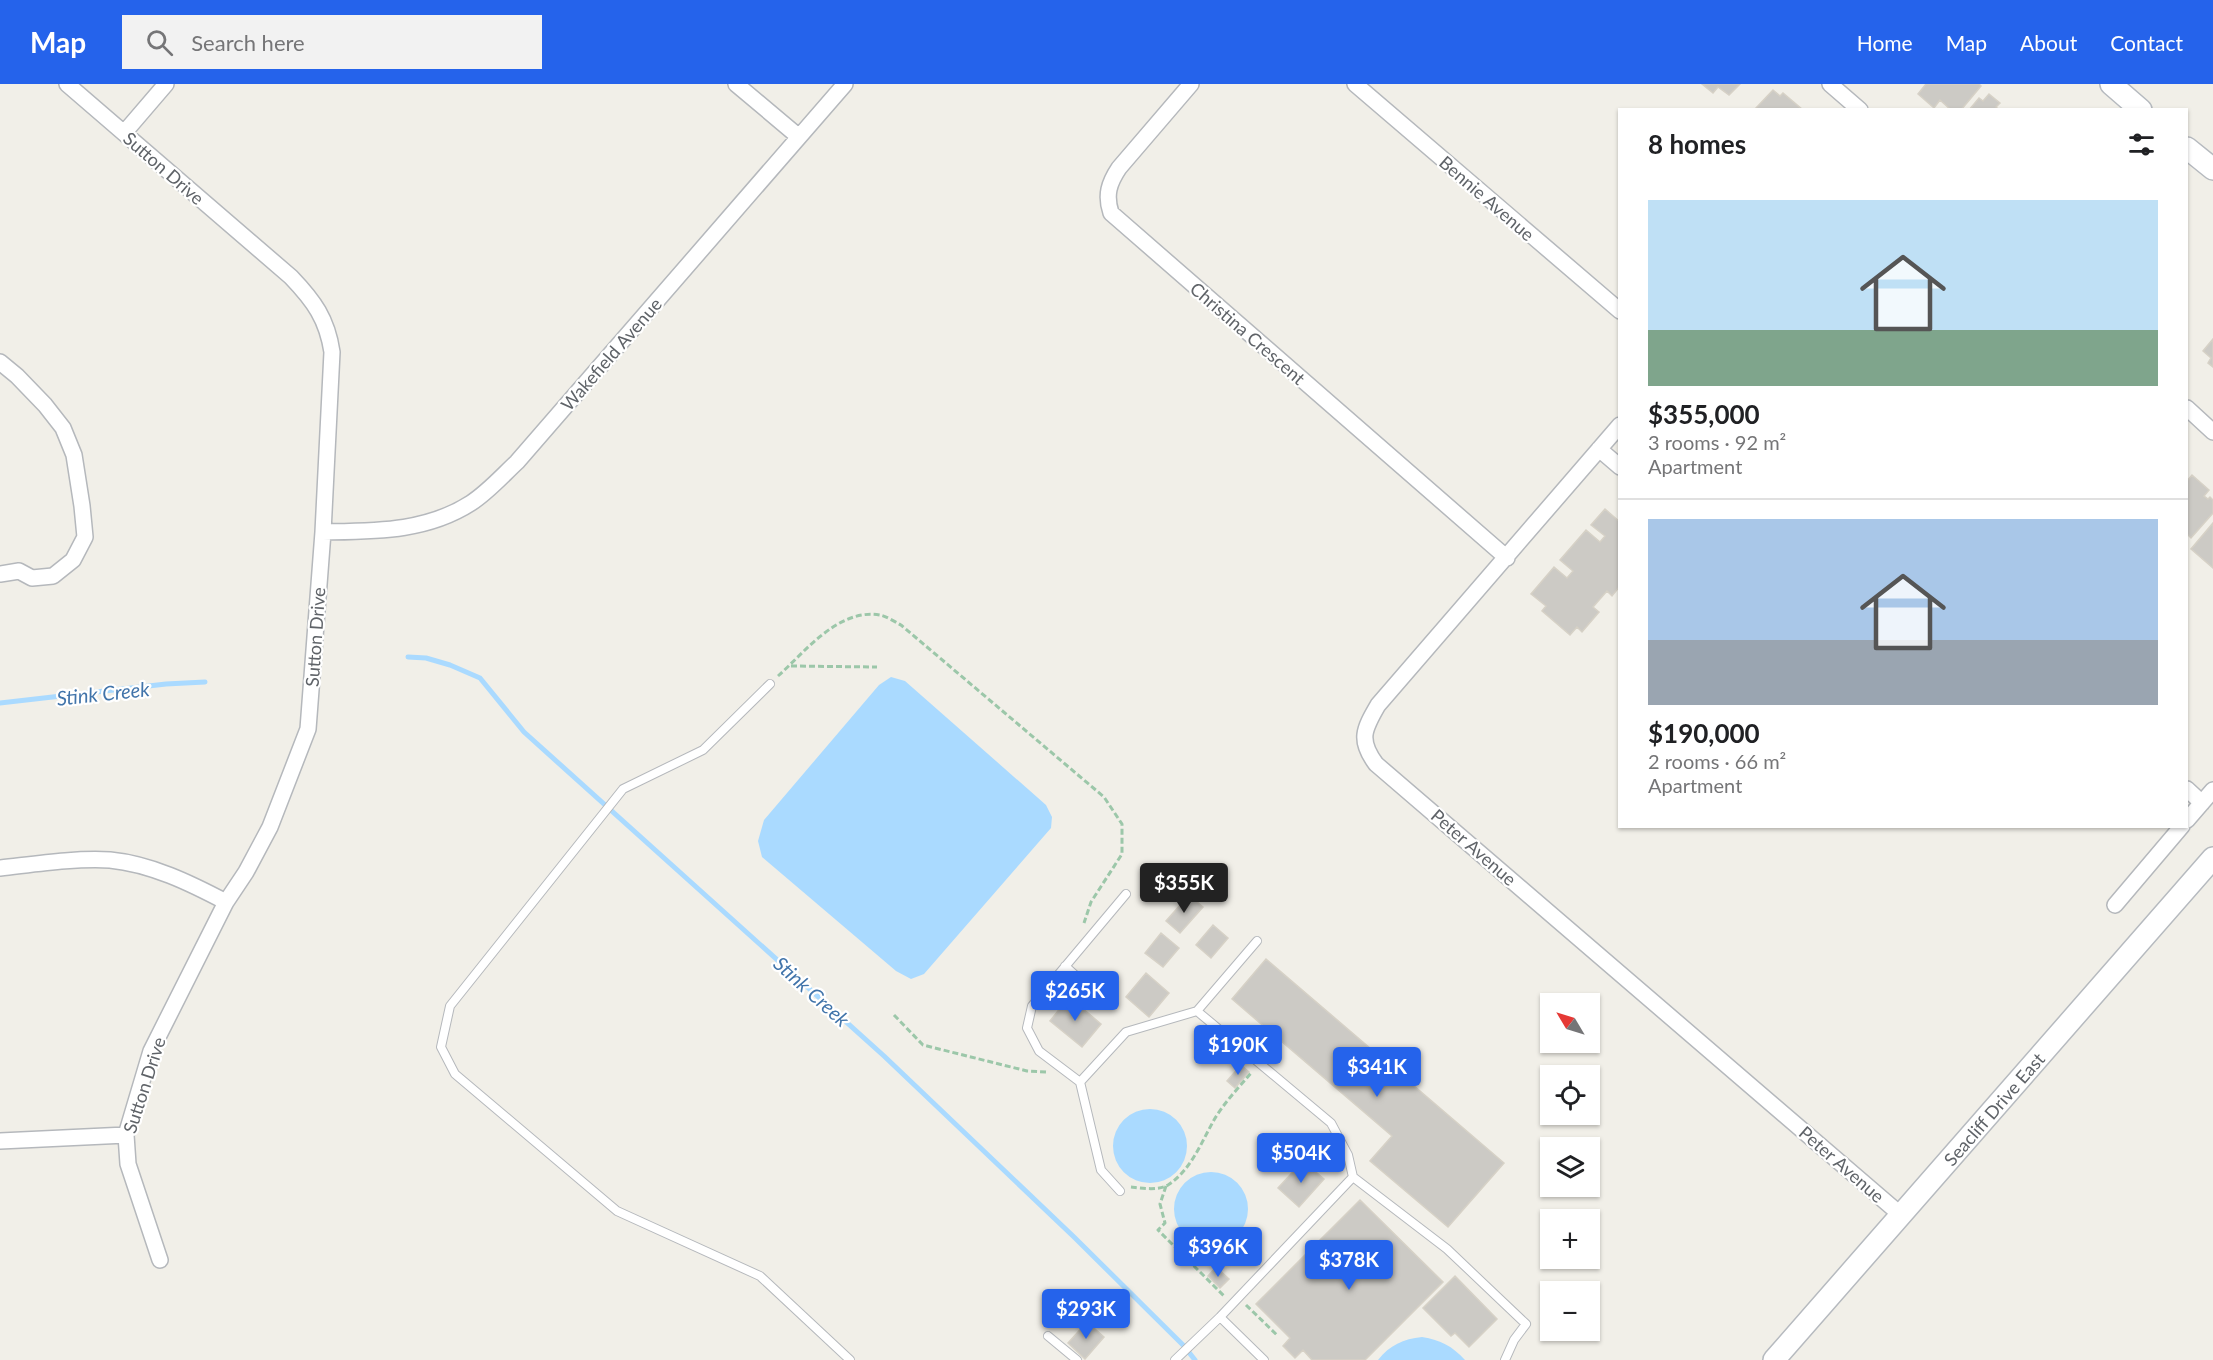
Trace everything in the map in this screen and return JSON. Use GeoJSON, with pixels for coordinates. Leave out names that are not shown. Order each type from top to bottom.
{"type":"FeatureCollection","features":[{"type":"Feature","properties":{"kind":"main road"},"geometry":{"type":"LineString","coordinates":[[2111,84],[2139,108]]}},
{"type":"Feature","properties":{"kind":"main road"},"geometry":{"type":"LineString","coordinates":[[2188,149],[2213,169]]}},
{"type":"Feature","properties":{"kind":"main road","name":"Seacliff Drive East"},"geometry":{"type":"LineString","coordinates":[[1774,1360],[2213,858]]}},
{"type":"Feature","properties":{"kind":"street","name":"Sutton Drive"},"geometry":{"type":"LineString","coordinates":[[67,84],[291,277],[314,303],[322,316],[329,333],[332,352],[323,532],[308,729],[270,827],[246,872],[226,902],[151,1051],[126,1135],[128,1164],[160,1260]]}},
{"type":"Feature","properties":{"kind":"street"},"geometry":{"type":"LineString","coordinates":[[124,134],[166,84]]}},
{"type":"Feature","properties":{"kind":"street"},"geometry":{"type":"LineString","coordinates":[[736,84],[799,137]]}},
{"type":"Feature","properties":{"kind":"street","name":"Wakefield Avenue"},"geometry":{"type":"LineString","coordinates":[[323,532],[416,527],[472,502],[516,462],[845,84]]}},
{"type":"Feature","properties":{"kind":"street","name":"Christina Crescent"},"geometry":{"type":"LineString","coordinates":[[1191,84],[1111,180],[1107,202],[1111,213],[1507,558]]}},
{"type":"Feature","properties":{"kind":"street","name":"Bennie Avenue"},"geometry":{"type":"LineString","coordinates":[[1355,84],[1618,309]]}},
{"type":"Feature","properties":{"kind":"street"},"geometry":{"type":"LineString","coordinates":[[1830,84],[1858,108]]}},
{"type":"Feature","properties":{"kind":"street"},"geometry":{"type":"LineString","coordinates":[[0,362],[45,405],[63,428],[74,455],[85,537],[73,560],[53,576],[32,578],[19,571],[0,574]]}},
{"type":"Feature","properties":{"kind":"street"},"geometry":{"type":"LineString","coordinates":[[2188,409],[2213,432]]}},
{"type":"Feature","properties":{"kind":"street","name":"Peter Avenue"},"geometry":{"type":"LineString","coordinates":[[1618,427],[1378,705],[1365,730],[1364,742],[1376,764],[1901,1215]]}},
{"type":"Feature","properties":{"kind":"street"},"geometry":{"type":"LineString","coordinates":[[1599,449],[1618,465]]}},
{"type":"Feature","properties":{"kind":"street"},"geometry":{"type":"LineString","coordinates":[[2188,790],[2202,803]]}},
{"type":"Feature","properties":{"kind":"street"},"geometry":{"type":"LineString","coordinates":[[2188,819],[2213,790]]}},
{"type":"Feature","properties":{"kind":"street"},"geometry":{"type":"LineString","coordinates":[[2115,905],[2180,828]]}},
{"type":"Feature","properties":{"kind":"street"},"geometry":{"type":"LineString","coordinates":[[0,868],[69,861],[110,860],[141,866],[171,876],[226,902]]}},
{"type":"Feature","properties":{"kind":"street"},"geometry":{"type":"LineString","coordinates":[[0,1141],[126,1135]]}},
{"type":"Feature","properties":{"kind":"lane"},"geometry":{"type":"LineString","coordinates":[[770,684],[703,750],[623,789],[450,1006],[441,1047],[455,1074],[617,1211],[760,1276],[850,1360]]}},
{"type":"Feature","properties":{"kind":"lane"},"geometry":{"type":"LineString","coordinates":[[1117,1188],[1101,1170],[1080,1082],[1039,1051],[1027,1028],[1032,1006],[1126,894]]}},
{"type":"Feature","properties":{"kind":"lane"},"geometry":{"type":"LineString","coordinates":[[1080,1082],[1125,1032],[1197,1011],[1257,941]]}},
{"type":"Feature","properties":{"kind":"lane"},"geometry":{"type":"LineString","coordinates":[[1065,966],[1097,995]]}},
{"type":"Feature","properties":{"kind":"lane"},"geometry":{"type":"LineString","coordinates":[[1197,1011],[1331,1123],[1348,1155],[1353,1177],[1447,1249],[1526,1324],[1514,1340],[1505,1360]]}},
{"type":"Feature","properties":{"kind":"lane"},"geometry":{"type":"LineString","coordinates":[[1176,1359],[1239,1298],[1353,1177]]}},
{"type":"Feature","properties":{"kind":"lane"},"geometry":{"type":"LineString","coordinates":[[1220,1317],[1264,1360]]}},
{"type":"Feature","properties":{"kind":"lane"},"geometry":{"type":"LineString","coordinates":[[1048,1336],[1077,1360]]}},
{"type":"Feature","properties":{"kind":"path"},"geometry":{"type":"LineString","coordinates":[[770,684],[821,637],[849,617],[880,615],[901,625],[1104,797],[1122,824],[1122,854],[1091,902],[1084,924],[1094,933]]}},
{"type":"Feature","properties":{"kind":"path"},"geometry":{"type":"LineString","coordinates":[[789,666],[877,667]]}},
{"type":"Feature","properties":{"kind":"path"},"geometry":{"type":"LineString","coordinates":[[894,1015],[923,1045],[1027,1071],[1046,1072],[1055,1063]]}},
{"type":"Feature","properties":{"kind":"path"},"geometry":{"type":"LineString","coordinates":[[1232,1304],[1158,1230],[1165,1223],[1160,1204],[1166,1186],[1184,1170],[1215,1119],[1258,1063]]}},
{"type":"Feature","properties":{"kind":"path"},"geometry":{"type":"LineString","coordinates":[[1117,1188],[1166,1186]]}},
{"type":"Feature","properties":{"kind":"path"},"geometry":{"type":"LineString","coordinates":[[1239,1298],[1278,1336]]}},
{"type":"Feature","properties":{"kind":"water"},"geometry":{"type":"Polygon","coordinates":[[[891,677],[905,681],[1046,805],[1052,817],[1051,828],[924,974],[911,979],[896,971],[762,857],[758,841],[764,820],[879,685],[891,677]]]}},
{"type":"Feature","properties":{"kind":"water"},"geometry":{"type":"Polygon","coordinates":[[[1150,1109],[1171,1115],[1181,1125],[1187,1146],[1181,1167],[1171,1177],[1150,1183],[1129,1177],[1119,1167],[1113,1146],[1119,1125],[1129,1115],[1150,1109]]]}},
{"type":"Feature","properties":{"kind":"water"},"geometry":{"type":"Polygon","coordinates":[[[1211,1172],[1232,1178],[1242,1188],[1248,1209],[1242,1230],[1232,1240],[1211,1246],[1190,1240],[1180,1230],[1174,1209],[1180,1188],[1190,1178],[1211,1172]]]}},
{"type":"Feature","properties":{"kind":"water"},"geometry":{"type":"Polygon","coordinates":[[[1422,1337],[1446,1344],[1465,1360],[1378,1360],[1387,1350],[1397,1344],[1422,1337]]]}},
{"type":"Feature","properties":{"kind":"building"},"geometry":{"type":"Polygon","coordinates":[[[1702,84],[1740,84],[1729,95],[1718,87],[1713,93],[1702,84]]]}},
{"type":"Feature","properties":{"kind":"building"},"geometry":{"type":"Polygon","coordinates":[[[1926,84],[1979,84],[1981,86],[1963,108],[1949,108],[1940,100],[1934,108],[1918,94],[1926,84]]]}},
{"type":"Feature","properties":{"kind":"building"},"geometry":{"type":"Polygon","coordinates":[[[1773,90],[1780,96],[1783,93],[1801,108],[1756,108],[1773,90]]]}},
{"type":"Feature","properties":{"kind":"building"},"geometry":{"type":"Polygon","coordinates":[[[1989,94],[2000,103],[1997,108],[1971,108],[1979,98],[1983,101],[1989,94]]]}},
{"type":"Feature","properties":{"kind":"building"},"geometry":{"type":"Polygon","coordinates":[[[2213,339],[2213,367],[2208,363],[2211,358],[2203,351],[2213,339]]]}},
{"type":"Feature","properties":{"kind":"building"},"geometry":{"type":"Polygon","coordinates":[[[2192,475],[2209,490],[2204,496],[2213,500],[2213,513],[2191,538],[2188,535],[2188,480],[2192,475]]]}},
{"type":"Feature","properties":{"kind":"building"},"geometry":{"type":"Polygon","coordinates":[[[1605,509],[1618,520],[1618,588],[1612,596],[1607,591],[1593,607],[1599,612],[1582,632],[1577,627],[1570,635],[1542,611],[1546,606],[1531,594],[1554,567],[1567,578],[1573,571],[1560,560],[1586,530],[1600,542],[1605,536],[1591,525],[1605,509]]]}},
{"type":"Feature","properties":{"kind":"building"},"geometry":{"type":"Polygon","coordinates":[[[2213,523],[2213,568],[2191,549],[2213,523]]]}},
{"type":"Feature","properties":{"kind":"building"},"geometry":{"type":"Polygon","coordinates":[[[1189,895],[1203,907],[1180,933],[1166,921],[1189,895]]]}},
{"type":"Feature","properties":{"kind":"building"},"geometry":{"type":"Polygon","coordinates":[[[1213,925],[1228,938],[1211,958],[1196,945],[1213,925]]]}},
{"type":"Feature","properties":{"kind":"building"},"geometry":{"type":"Polygon","coordinates":[[[1161,933],[1179,948],[1163,967],[1145,953],[1161,933]]]}},
{"type":"Feature","properties":{"kind":"building"},"geometry":{"type":"Polygon","coordinates":[[[1266,959],[1504,1163],[1448,1227],[1370,1161],[1392,1136],[1232,999],[1266,959]]]}},
{"type":"Feature","properties":{"kind":"building"},"geometry":{"type":"Polygon","coordinates":[[[1146,973],[1169,993],[1149,1017],[1126,997],[1146,973]]]}},
{"type":"Feature","properties":{"kind":"building"},"geometry":{"type":"Polygon","coordinates":[[[1069,997],[1101,1024],[1082,1047],[1050,1021],[1069,997]]]}},
{"type":"Feature","properties":{"kind":"building"},"geometry":{"type":"Polygon","coordinates":[[[1241,1065],[1249,1072],[1235,1088],[1227,1081],[1241,1065]]]}},
{"type":"Feature","properties":{"kind":"building"},"geometry":{"type":"Polygon","coordinates":[[[1303,1161],[1324,1179],[1299,1207],[1278,1188],[1303,1161]]]}},
{"type":"Feature","properties":{"kind":"building"},"geometry":{"type":"Polygon","coordinates":[[[1360,1200],[1443,1282],[1365,1360],[1312,1360],[1303,1350],[1295,1358],[1283,1346],[1290,1338],[1256,1304],[1360,1200]]]}},
{"type":"Feature","properties":{"kind":"building"},"geometry":{"type":"Polygon","coordinates":[[[1216,1267],[1229,1279],[1220,1288],[1208,1276],[1216,1267]]]}},
{"type":"Feature","properties":{"kind":"building"},"geometry":{"type":"Polygon","coordinates":[[[1455,1276],[1497,1319],[1469,1347],[1455,1333],[1451,1336],[1423,1308],[1455,1276]]]}},
{"type":"Feature","properties":{"kind":"building"},"geometry":{"type":"Polygon","coordinates":[[[1087,1322],[1104,1337],[1085,1359],[1068,1343],[1087,1322]]]}},
{"type":"Feature","properties":{"kind":"waterway","name":"Stink Creek"},"geometry":{"type":"LineString","coordinates":[[408,657],[426,658],[480,678],[524,732],[884,1056],[1074,1237],[1184,1346],[1195,1360]]}},
{"type":"Feature","properties":{"kind":"waterway","name":"Stink Creek"},"geometry":{"type":"LineString","coordinates":[[0,703],[166,684],[205,682]]}}]}
